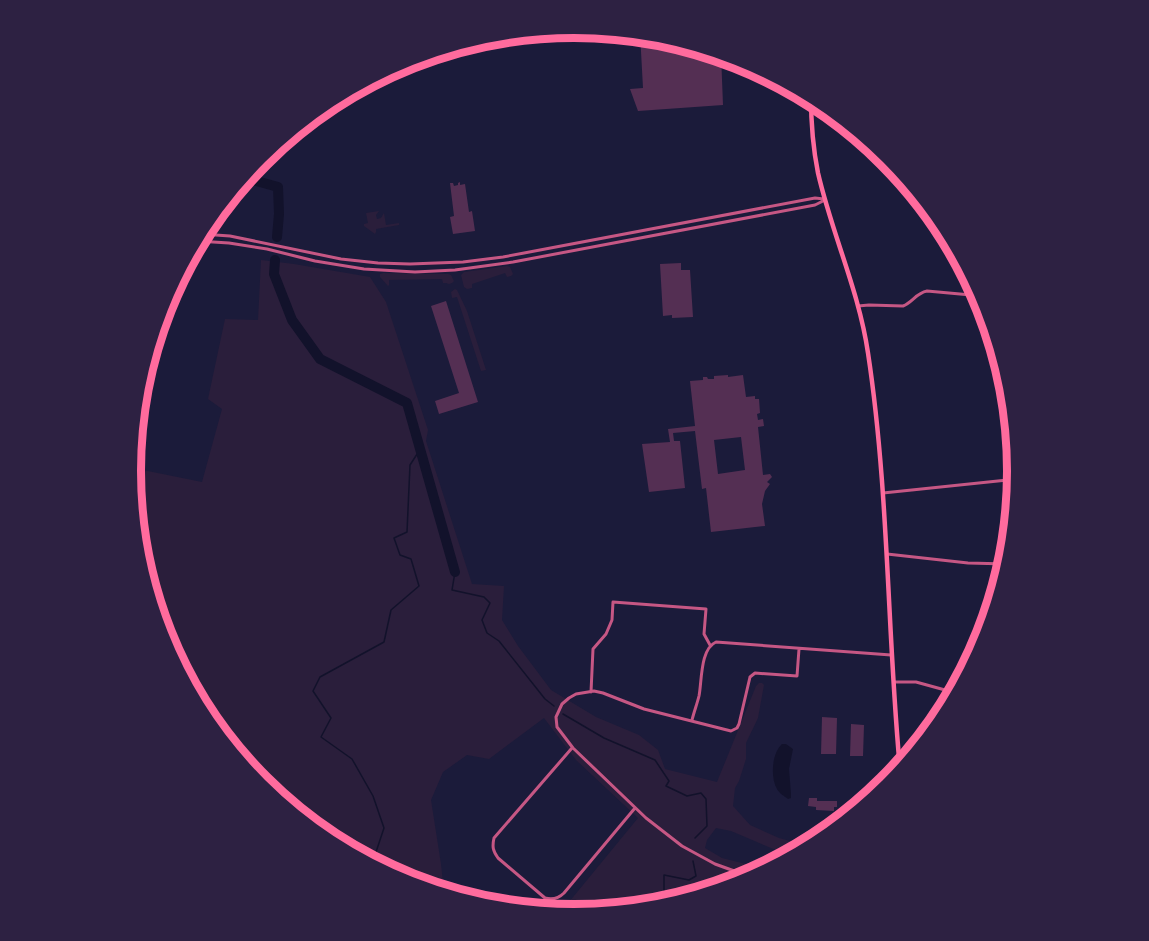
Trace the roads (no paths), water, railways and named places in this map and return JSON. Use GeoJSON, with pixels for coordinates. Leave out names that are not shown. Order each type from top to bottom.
{"type":"FeatureCollection","features":[{"type":"Feature","properties":{"kind":"main road"},"geometry":{"type":"LineString","coordinates":[[811,108],[815,153],[825,200],[858,306],[865,333],[873,385],[883,493],[899,757]]}},
{"type":"Feature","properties":{"kind":"street"},"geometry":{"type":"LineString","coordinates":[[211,235],[230,236],[341,259],[410,264],[453,263],[502,257],[815,198],[825,200]]}},
{"type":"Feature","properties":{"kind":"street"},"geometry":{"type":"LineString","coordinates":[[207,242],[267,249],[315,261],[370,269],[415,272],[455,270],[572,251],[815,205],[825,200]]}},
{"type":"Feature","properties":{"kind":"street"},"geometry":{"type":"LineString","coordinates":[[247,246],[249,240]]}},
{"type":"Feature","properties":{"kind":"street"},"geometry":{"type":"LineString","coordinates":[[565,245],[572,251]]}},
{"type":"Feature","properties":{"kind":"street"},"geometry":{"type":"LineString","coordinates":[[370,269],[371,262]]}},
{"type":"Feature","properties":{"kind":"street"},"geometry":{"type":"LineString","coordinates":[[453,263],[455,270]]}},
{"type":"Feature","properties":{"kind":"street"},"geometry":{"type":"LineString","coordinates":[[858,306],[903,306],[921,292],[927,291],[970,295]]}},
{"type":"Feature","properties":{"kind":"street"},"geometry":{"type":"LineString","coordinates":[[883,493],[1008,481]]}},
{"type":"Feature","properties":{"kind":"street"},"geometry":{"type":"LineString","coordinates":[[887,554],[968,563],[997,564]]}},
{"type":"Feature","properties":{"kind":"street"},"geometry":{"type":"LineString","coordinates":[[591,692],[593,649],[606,634],[612,620],[613,602],[706,609],[704,634],[710,645]]}},
{"type":"Feature","properties":{"kind":"street"},"geometry":{"type":"LineString","coordinates":[[692,720],[699,694],[704,659],[710,645],[716,642],[893,655]]}},
{"type":"Feature","properties":{"kind":"street"},"geometry":{"type":"LineString","coordinates":[[737,872],[715,864],[682,846],[636,808],[573,748],[556,727],[556,717],[562,704],[576,694],[591,692],[603,693],[644,709],[731,731],[738,724],[750,677],[755,673],[797,675],[799,649]]}},
{"type":"Feature","properties":{"kind":"street"},"geometry":{"type":"LineString","coordinates":[[894,682],[916,682],[947,691]]}},
{"type":"Feature","properties":{"kind":"street"},"geometry":{"type":"LineString","coordinates":[[573,748],[494,838],[493,852],[498,858],[545,898],[557,897],[564,893],[636,808]]}},
{"type":"Feature","properties":{"kind":"waterway"},"geometry":{"type":"LineString","coordinates":[[253,180],[278,187],[277,237]]}},
{"type":"Feature","properties":{"kind":"waterway"},"geometry":{"type":"LineString","coordinates":[[275,260],[274,274],[292,320],[320,359],[407,403],[455,572]]}},
{"type":"Feature","properties":{"kind":"waterway"},"geometry":{"type":"LineString","coordinates":[[376,855],[384,828],[373,796],[352,759],[321,737],[331,718],[313,691],[320,677],[384,642],[391,610],[419,586],[411,559],[400,555],[394,538],[407,532],[410,465],[421,448]]}},
{"type":"Feature","properties":{"kind":"waterway"},"geometry":{"type":"LineString","coordinates":[[455,572],[452,590],[484,597],[490,603],[482,620],[487,633],[499,641],[545,699],[554,706]]}},
{"type":"Feature","properties":{"kind":"waterway"},"geometry":{"type":"LineString","coordinates":[[563,714],[604,738],[655,760],[669,781],[666,786],[687,796],[701,793],[706,799],[707,826],[695,838]]}},
{"type":"Feature","properties":{"kind":"waterway"},"geometry":{"type":"LineString","coordinates":[[664,894],[664,875],[689,880],[696,876],[693,861]]}}]}
